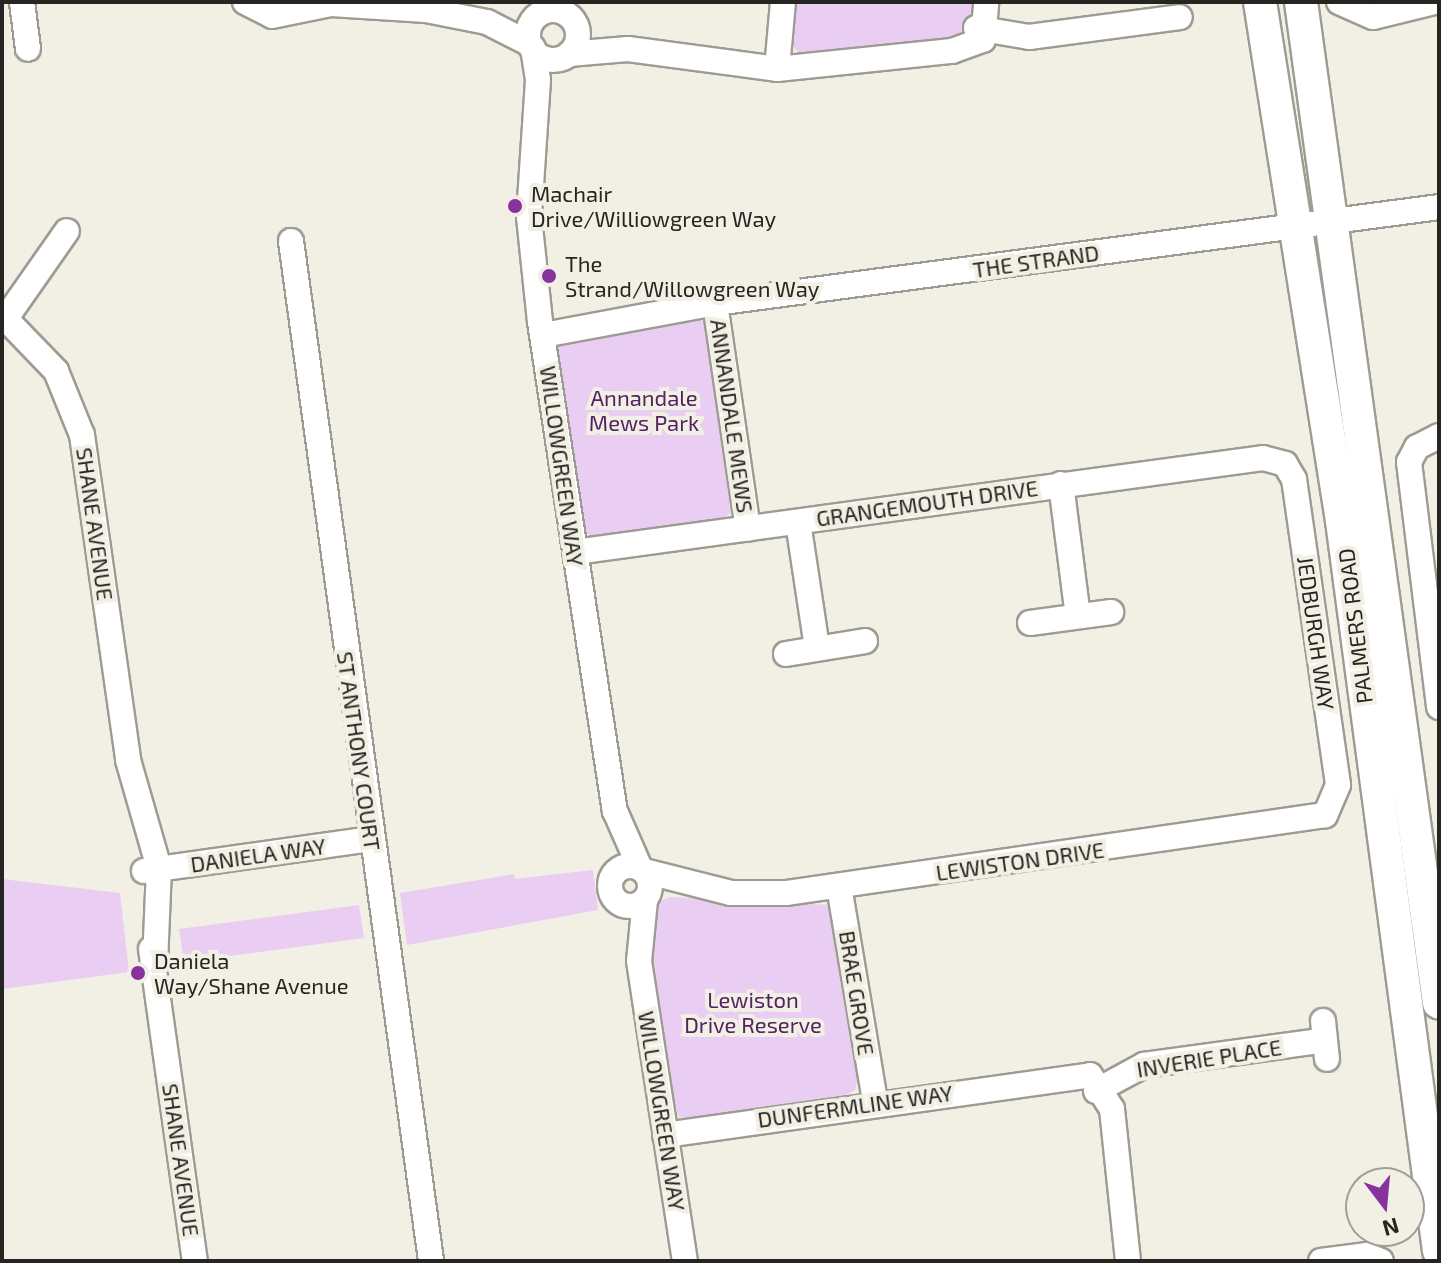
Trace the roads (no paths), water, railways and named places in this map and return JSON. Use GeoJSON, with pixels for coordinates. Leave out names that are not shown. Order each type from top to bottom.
{"type":"FeatureCollection","features":[{"type":"Feature","properties":{"kind":"main road","name":"PALMERS ROAD"},"geometry":{"type":"LineString","coordinates":[[1260,2],[1292,227],[1342,521],[1439,1251]]}},
{"type":"Feature","properties":{"kind":"main road","name":"PALMERS ROAD"},"geometry":{"type":"LineString","coordinates":[[1301,2],[1439,1003]]}},
{"type":"Feature","properties":{"kind":"street"},"geometry":{"type":"LineString","coordinates":[[22,2],[28,49]]}},
{"type":"Feature","properties":{"kind":"street"},"geometry":{"type":"LineString","coordinates":[[777,69],[783,2]]}},
{"type":"Feature","properties":{"kind":"street"},"geometry":{"type":"LineString","coordinates":[[979,2],[981,30]]}},
{"type":"Feature","properties":{"kind":"street"},"geometry":{"type":"LineString","coordinates":[[252,3],[272,16],[313,6],[388,5],[487,22],[531,46],[546,58],[628,49],[777,69],[932,49],[965,49],[981,30],[986,2]]}},
{"type":"Feature","properties":{"kind":"street"},"geometry":{"type":"LineString","coordinates":[[1339,2],[1373,17],[1406,6],[1434,2]]}},
{"type":"Feature","properties":{"kind":"street"},"geometry":{"type":"LineString","coordinates":[[1358,2],[1406,6]]}},
{"type":"Feature","properties":{"kind":"street"},"geometry":{"type":"LineString","coordinates":[[487,22],[541,11],[560,11],[573,15],[628,49]]}},
{"type":"Feature","properties":{"kind":"street","name":"WILLOWGREEN WAY"},"geometry":{"type":"LineString","coordinates":[[541,11],[531,46],[537,120],[529,217],[542,329],[615,811],[612,889],[639,961],[685,1261]]}},
{"type":"Feature","properties":{"kind":"street","name":"WILLOWGREEN WAY"},"geometry":{"type":"LineString","coordinates":[[537,120],[568,54],[573,15]]}},
{"type":"Feature","properties":{"kind":"street"},"geometry":{"type":"LineString","coordinates":[[981,30],[1029,37],[1183,17]]}},
{"type":"Feature","properties":{"kind":"street","name":"THE STRAND"},"geometry":{"type":"LineString","coordinates":[[542,329],[633,318],[715,303],[1439,207]]}},
{"type":"Feature","properties":{"kind":"street"},"geometry":{"type":"LineString","coordinates":[[4,316],[67,231]]}},
{"type":"Feature","properties":{"kind":"street","name":"ST ANTHONY COURT"},"geometry":{"type":"LineString","coordinates":[[291,241],[431,1261]]}},
{"type":"Feature","properties":{"kind":"street","name":"ANNANDALE MEWS"},"geometry":{"type":"LineString","coordinates":[[715,303],[748,529]]}},
{"type":"Feature","properties":{"kind":"street","name":"SHANE AVENUE"},"geometry":{"type":"LineString","coordinates":[[4,316],[46,358],[79,420],[128,760],[133,841],[152,869],[141,906],[155,963],[195,1261]]}},
{"type":"Feature","properties":{"kind":"street"},"geometry":{"type":"LineString","coordinates":[[1412,514],[1397,470],[1401,447],[1413,433],[1439,424]]}},
{"type":"Feature","properties":{"kind":"street"},"geometry":{"type":"LineString","coordinates":[[1439,436],[1411,456],[1412,514],[1439,707]]}},
{"type":"Feature","properties":{"kind":"street","name":"GRANGEMOUTH DRIVE"},"geometry":{"type":"LineString","coordinates":[[575,552],[1061,484],[1279,461]]}},
{"type":"Feature","properties":{"kind":"street","name":"JEDBURGH WAY"},"geometry":{"type":"LineString","coordinates":[[1279,461],[1296,490],[1338,785],[1331,809]]}},
{"type":"Feature","properties":{"kind":"street"},"geometry":{"type":"LineString","coordinates":[[1061,484],[1078,616]]}},
{"type":"Feature","properties":{"kind":"street"},"geometry":{"type":"LineString","coordinates":[[798,522],[817,648]]}},
{"type":"Feature","properties":{"kind":"street"},"geometry":{"type":"LineString","coordinates":[[1030,623],[1111,612]]}},
{"type":"Feature","properties":{"kind":"street"},"geometry":{"type":"LineString","coordinates":[[786,654],[865,641]]}},
{"type":"Feature","properties":{"kind":"street","name":"LEWISTON DRIVE"},"geometry":{"type":"LineString","coordinates":[[642,870],[706,889],[769,894],[1304,821],[1331,809]]}},
{"type":"Feature","properties":{"kind":"street","name":"WILLOWGREEN WAY"},"geometry":{"type":"LineString","coordinates":[[615,811],[642,870],[646,898],[639,961]]}},
{"type":"Feature","properties":{"kind":"street","name":"DANIELA WAY"},"geometry":{"type":"LineString","coordinates":[[152,869],[371,839]]}},
{"type":"Feature","properties":{"kind":"street"},"geometry":{"type":"LineString","coordinates":[[612,889],[625,866],[642,870]]}},
{"type":"Feature","properties":{"kind":"street","name":"BRAE GROVE"},"geometry":{"type":"LineString","coordinates":[[839,886],[875,1101]]}},
{"type":"Feature","properties":{"kind":"street","name":"LEWISTON DRIVE"},"geometry":{"type":"LineString","coordinates":[[612,889],[629,906],[646,898],[706,889]]}},
{"type":"Feature","properties":{"kind":"street","name":"INVERIE PLACE"},"geometry":{"type":"LineString","coordinates":[[1099,1088],[1144,1065],[1324,1040]]}},
{"type":"Feature","properties":{"kind":"street","name":"DUNFERMLINE WAY"},"geometry":{"type":"LineString","coordinates":[[665,1135],[875,1101],[1046,1080],[1099,1088]]}},
{"type":"Feature","properties":{"kind":"street"},"geometry":{"type":"LineString","coordinates":[[1099,1088],[1112,1138],[1128,1261]]}},
{"type":"Feature","properties":{"kind":"street"},"geometry":{"type":"LineString","coordinates":[[1321,1261],[1366,1255],[1381,1261]]}},
{"type":"Feature","properties":{"kind":"place","name":"Machair Drive/Williowgreen Way"},"geometry":{"type":"Point","coordinates":[515,206]}},
{"type":"Feature","properties":{"kind":"place","name":"The Strand/Willowgreen Way"},"geometry":{"type":"Point","coordinates":[549,276]}},
{"type":"Feature","properties":{"kind":"place","name":"Daniela Way/Shane Avenue"},"geometry":{"type":"Point","coordinates":[138,973]}},
{"type":"Feature","properties":{"kind":"park label","name":"Annandale Mews Park"},"geometry":{"type":"Point","coordinates":[644,410]}},
{"type":"Feature","properties":{"kind":"park label","name":"Lewiston Drive Reserve"},"geometry":{"type":"Point","coordinates":[753,1012]}}]}
